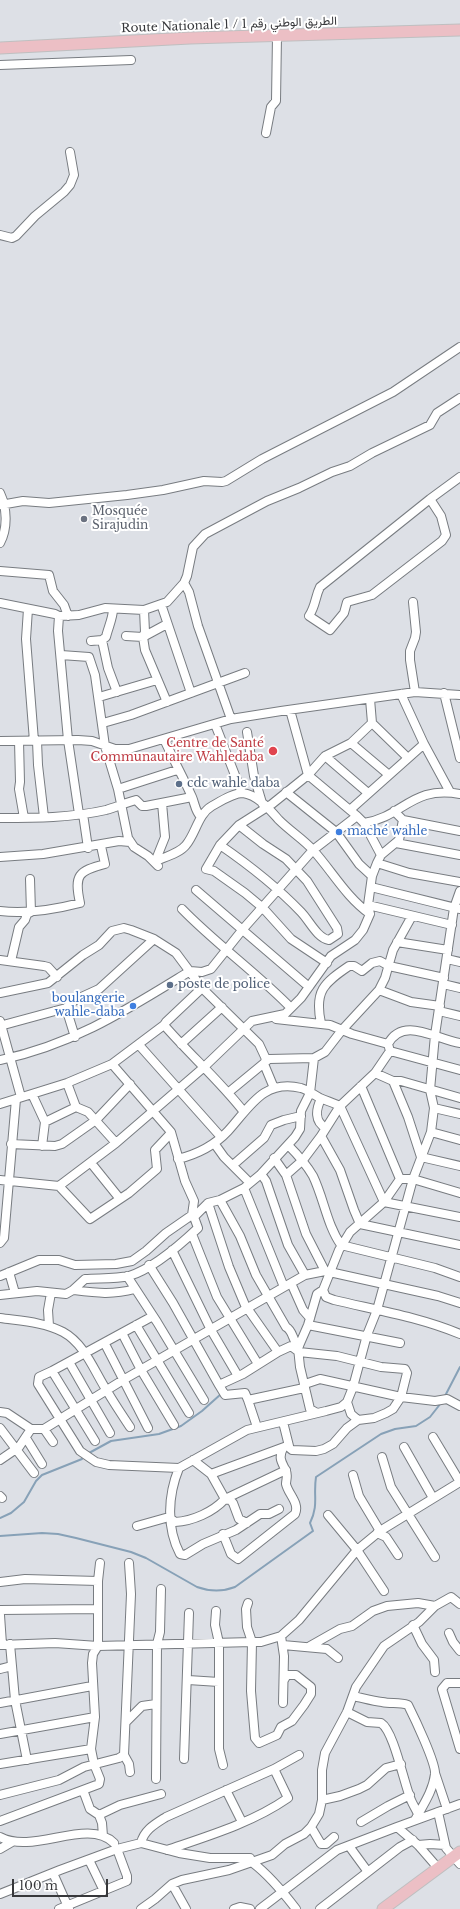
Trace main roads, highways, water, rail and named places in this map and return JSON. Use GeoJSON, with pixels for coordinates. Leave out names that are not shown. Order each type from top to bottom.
{"type":"FeatureCollection","features":[{"type":"Feature","properties":{"kind":"main road","name":"Route Nationale 1 / الطريق الوطني رقم 1"},"geometry":{"type":"LineString","coordinates":[[0,48],[190,38],[460,30]]}},
{"type":"Feature","properties":{"kind":"main road"},"geometry":{"type":"LineString","coordinates":[[383,1909],[438,1868],[458,1857]]}},
{"type":"Feature","properties":{"kind":"waterway"},"geometry":{"type":"LineString","coordinates":[[445,1396],[460,1367]]}},
{"type":"Feature","properties":{"kind":"waterway"},"geometry":{"type":"LineString","coordinates":[[89,1453],[111,1441],[159,1434],[181,1426],[202,1411],[221,1394]]}},
{"type":"Feature","properties":{"kind":"waterway"},"geometry":{"type":"LineString","coordinates":[[0,1536],[42,1533],[58,1534],[76,1538],[131,1552],[146,1558],[197,1587],[216,1591],[230,1589],[235,1587],[313,1531],[310,1523],[315,1505],[316,1477],[381,1434],[395,1429],[416,1426],[430,1417],[441,1403]]}},
{"type":"Feature","properties":{"kind":"waterway"},"geometry":{"type":"LineString","coordinates":[[0,1518],[11,1513],[24,1502],[36,1481],[42,1475],[82,1459]]}},
{"type":"Feature","properties":{"kind":"place","name":"Mosquée Sirajudin"},"geometry":{"type":"Point","coordinates":[84,519]}},
{"type":"Feature","properties":{"kind":"place","name":"Centre de Santé Communautaire Wahledaba"},"geometry":{"type":"Point","coordinates":[273,751]}},
{"type":"Feature","properties":{"kind":"place","name":"cdc wahle daba"},"geometry":{"type":"Point","coordinates":[179,784]}},
{"type":"Feature","properties":{"kind":"place","name":"maché wahle"},"geometry":{"type":"Point","coordinates":[339,832]}},
{"type":"Feature","properties":{"kind":"place","name":"poste de police"},"geometry":{"type":"Point","coordinates":[170,985]}},
{"type":"Feature","properties":{"kind":"place","name":"boulangerie wahle-daba"},"geometry":{"type":"Point","coordinates":[133,1006]}}]}
